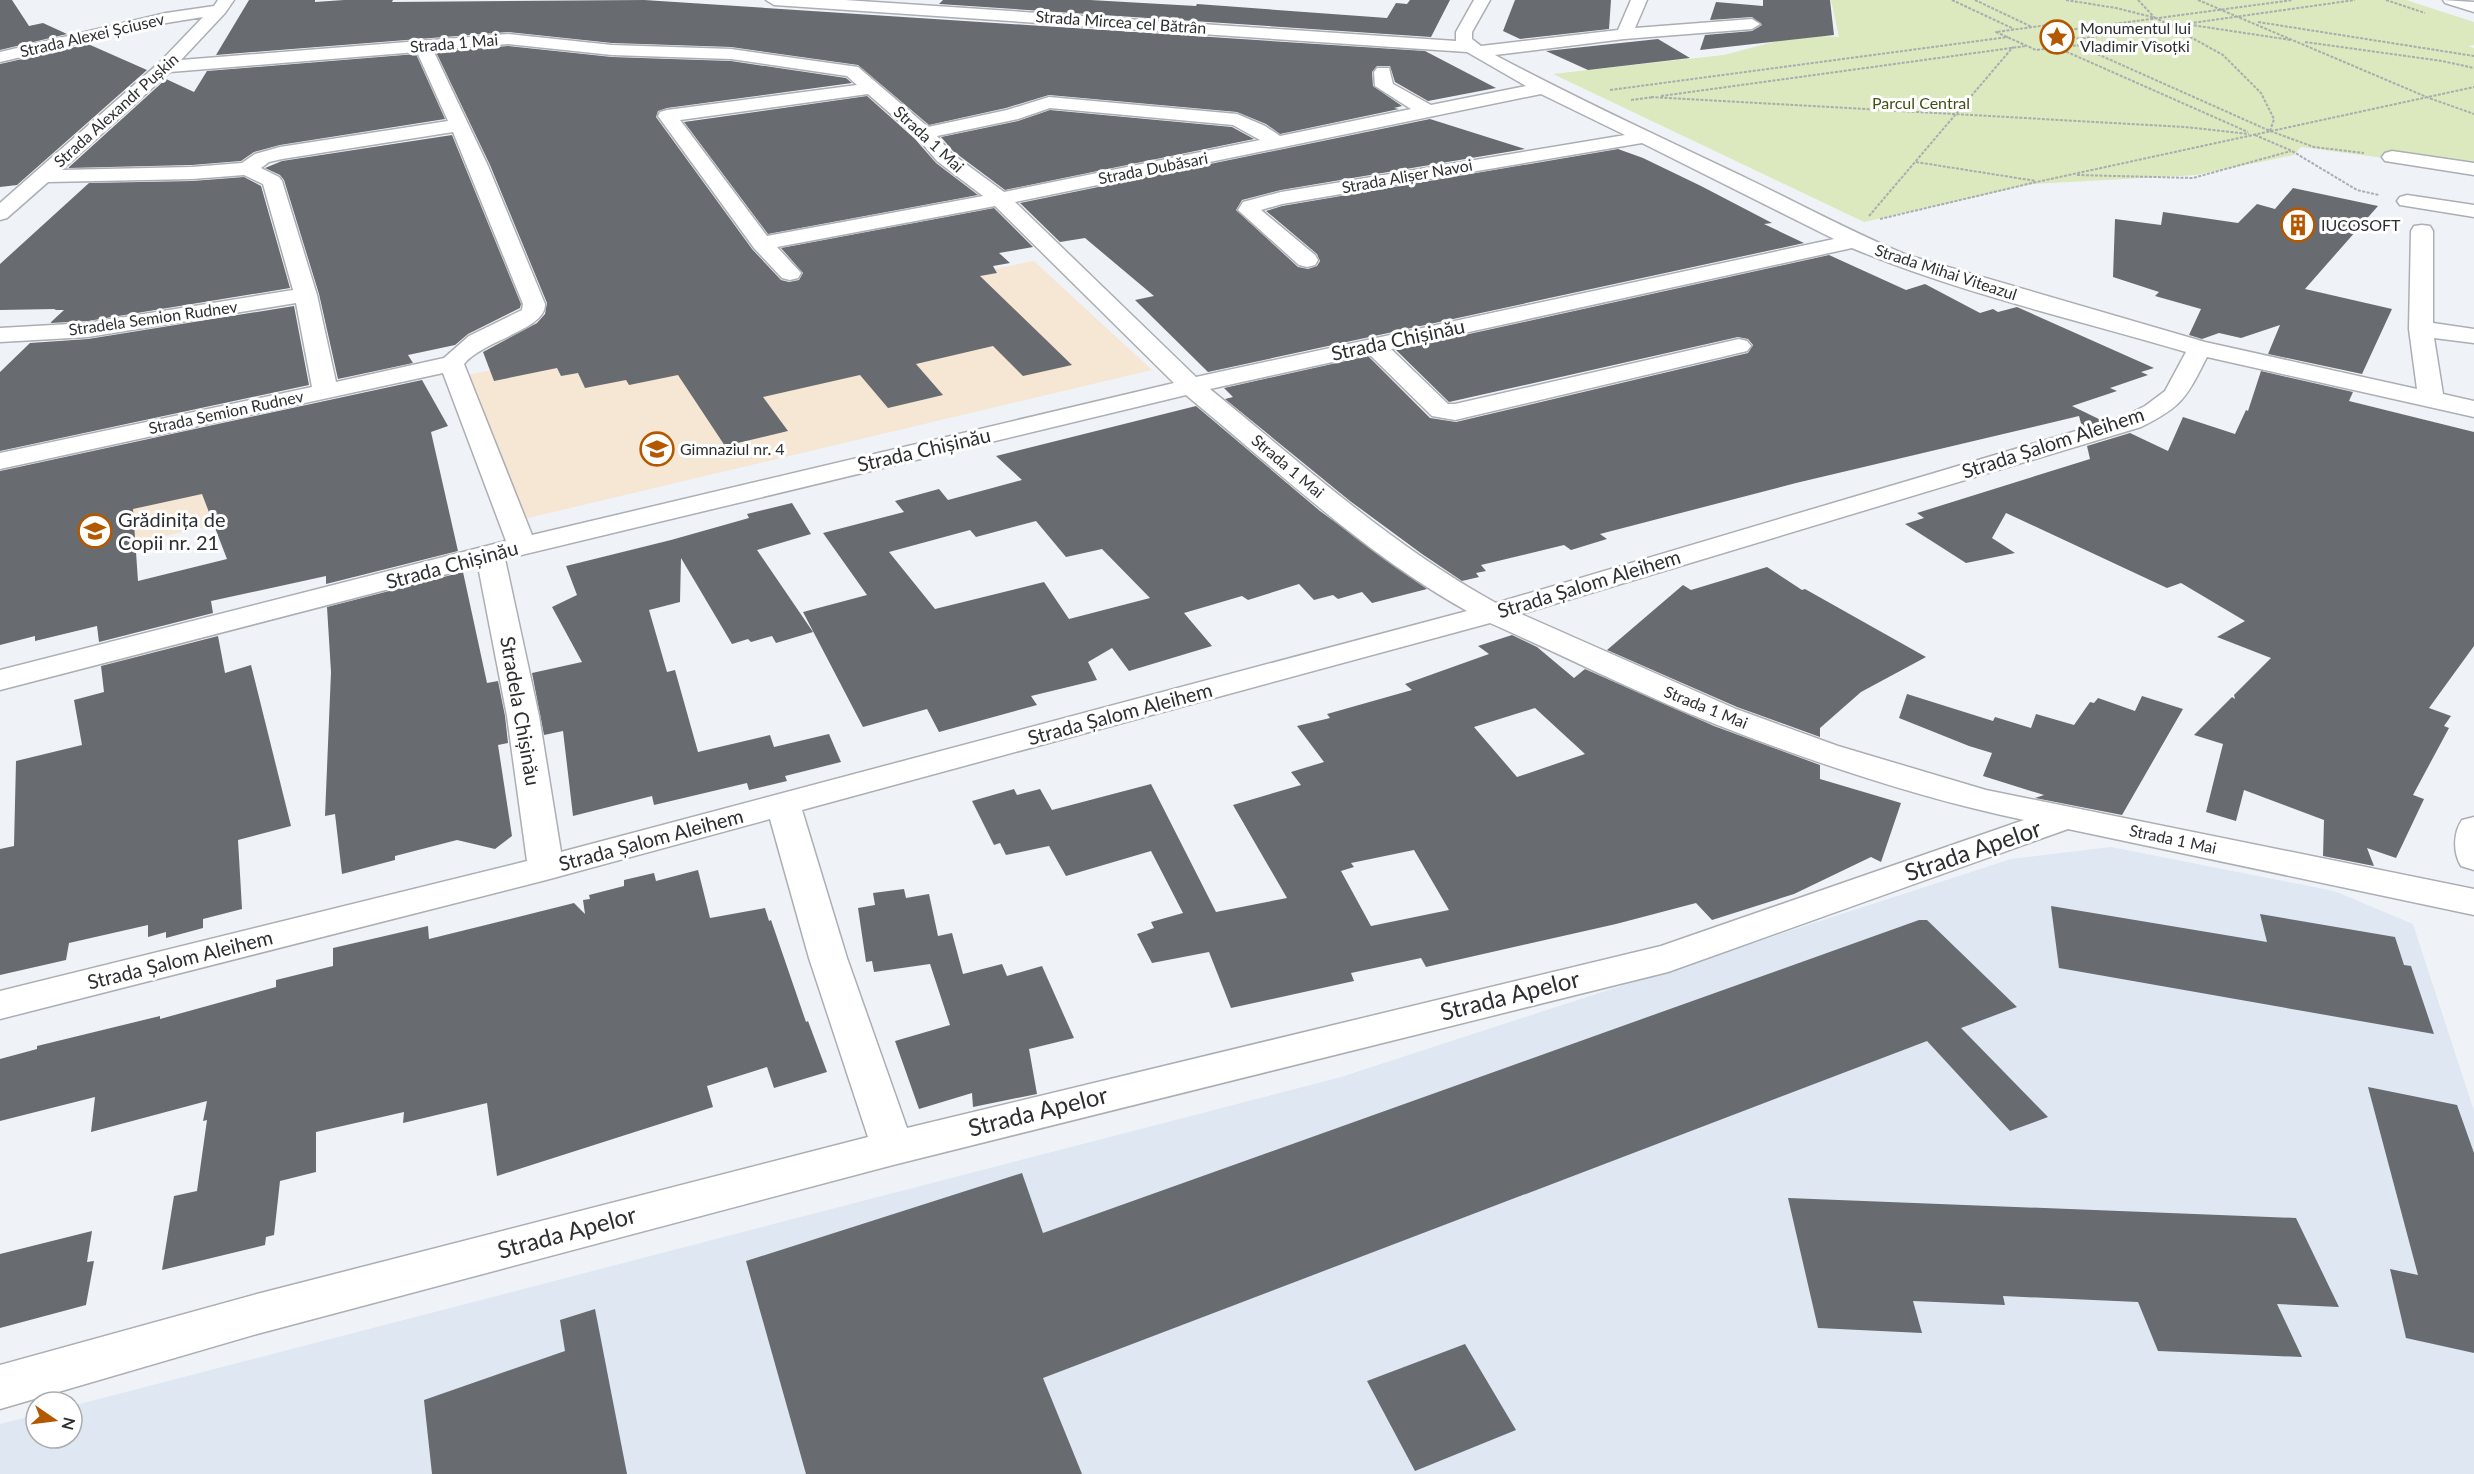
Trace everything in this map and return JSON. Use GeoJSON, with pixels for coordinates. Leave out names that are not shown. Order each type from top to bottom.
{"type":"FeatureCollection","features":[{"type":"Feature","properties":{"kind":"street","name":"Strada Mircea cel Bătrân"},"geometry":{"type":"LineString","coordinates":[[774,0],[1172,25],[1473,49]]}},
{"type":"Feature","properties":{"kind":"street"},"geometry":{"type":"LineString","coordinates":[[1482,0],[1464,32],[1464,40],[1473,49],[1752,24]]}},
{"type":"Feature","properties":{"kind":"street"},"geometry":{"type":"LineString","coordinates":[[1624,34],[1639,0]]}},
{"type":"Feature","properties":{"kind":"street"},"geometry":{"type":"LineString","coordinates":[[2451,0],[2474,7]]}},
{"type":"Feature","properties":{"kind":"street","name":"Strada Alexei Șciusev"},"geometry":{"type":"LineString","coordinates":[[0,57],[223,5]]}},
{"type":"Feature","properties":{"kind":"street","name":"Strada Alexandr Pușkin"},"geometry":{"type":"LineString","coordinates":[[0,214],[165,67],[223,5]]}},
{"type":"Feature","properties":{"kind":"street"},"geometry":{"type":"LineString","coordinates":[[1172,25],[1181,8]]}},
{"type":"Feature","properties":{"kind":"street","name":"Strada 1 Mai"},"geometry":{"type":"LineString","coordinates":[[165,67],[522,39],[612,50],[731,54],[844,68],[857,74],[924,133],[944,157],[1000,199],[1191,386],[1359,523],[1440,584],[1493,613],[1725,716],[1826,753],[1982,800],[2474,902]]}},
{"type":"Feature","properties":{"kind":"street"},"geometry":{"type":"LineString","coordinates":[[423,46],[532,298],[534,311],[528,318],[474,343],[457,356],[452,364],[522,546]]}},
{"type":"Feature","properties":{"kind":"street","name":"Strada Mihai Viteazul"},"geometry":{"type":"LineString","coordinates":[[1473,49],[1564,99],[1769,197],[1859,232],[1899,260],[2200,348],[2474,408]]}},
{"type":"Feature","properties":{"kind":"street"},"geometry":{"type":"LineString","coordinates":[[1383,72],[1384,86],[1429,112]]}},
{"type":"Feature","properties":{"kind":"street"},"geometry":{"type":"LineString","coordinates":[[790,273],[762,243],[667,116],[873,88]]}},
{"type":"Feature","properties":{"kind":"street","name":"Strada Dubăsari"},"geometry":{"type":"LineString","coordinates":[[762,243],[1000,199],[1543,88]]}},
{"type":"Feature","properties":{"kind":"street"},"geometry":{"type":"LineString","coordinates":[[924,133],[1011,115],[1049,102],[1237,120],[1278,143]]}},
{"type":"Feature","properties":{"kind":"street"},"geometry":{"type":"LineString","coordinates":[[42,176],[192,173],[247,169],[262,159],[280,153],[459,125]]}},
{"type":"Feature","properties":{"kind":"street","name":"Strada Alișer Navoi"},"geometry":{"type":"LineString","coordinates":[[1307,260],[1248,210],[1250,206],[1281,198],[1483,163],[1581,150],[1645,137]]}},
{"type":"Feature","properties":{"kind":"street"},"geometry":{"type":"LineString","coordinates":[[2392,157],[2474,169]]}},
{"type":"Feature","properties":{"kind":"street"},"geometry":{"type":"LineString","coordinates":[[247,169],[272,181],[306,295],[325,391]]}},
{"type":"Feature","properties":{"kind":"street"},"geometry":{"type":"LineString","coordinates":[[2407,201],[2474,211]]}},
{"type":"Feature","properties":{"kind":"street"},"geometry":{"type":"LineString","coordinates":[[2422,231],[2421,329],[2431,400]]}},
{"type":"Feature","properties":{"kind":"street","name":"Strada Chișinău"},"geometry":{"type":"LineString","coordinates":[[0,680],[522,546],[1191,386],[1859,232]]}},
{"type":"Feature","properties":{"kind":"street","name":"Stradela Semion Rudnev"},"geometry":{"type":"LineString","coordinates":[[0,334],[88,330],[306,295]]}},
{"type":"Feature","properties":{"kind":"street"},"geometry":{"type":"LineString","coordinates":[[2421,329],[2474,336]]}},
{"type":"Feature","properties":{"kind":"street"},"geometry":{"type":"LineString","coordinates":[[1373,345],[1441,411],[1455,412],[1739,346]]}},
{"type":"Feature","properties":{"kind":"street","name":"Strada Șalom Aleihem"},"geometry":{"type":"LineString","coordinates":[[0,1005],[546,868],[1493,613],[2132,422],[2154,411],[2175,395],[2200,348]]}},
{"type":"Feature","properties":{"kind":"street","name":"Strada Semion Rudnev"},"geometry":{"type":"LineString","coordinates":[[0,462],[452,364]]}},
{"type":"Feature","properties":{"kind":"street","name":"Stradela Chișinău"},"geometry":{"type":"LineString","coordinates":[[490,555],[524,716],[546,868]]}},
{"type":"Feature","properties":{"kind":"street"},"geometry":{"type":"LineString","coordinates":[[783,805],[828,958],[893,1148]]}},
{"type":"Feature","properties":{"kind":"street","name":"Strada Apelor"},"geometry":{"type":"LineString","coordinates":[[0,1387],[257,1314],[893,1148],[1668,958],[2068,817]]}},
{"type":"Feature","properties":{"kind":"street"},"geometry":{"type":"LineString","coordinates":[[2474,828],[2474,858]]}},
{"type":"Feature","properties":{"kind":"path"},"geometry":{"type":"LineString","coordinates":[[1952,0],[2015,30]]}},
{"type":"Feature","properties":{"kind":"path"},"geometry":{"type":"LineString","coordinates":[[1975,0],[2033,27]]}},
{"type":"Feature","properties":{"kind":"path"},"geometry":{"type":"LineString","coordinates":[[2066,0],[2116,8],[2156,18],[2223,55],[2261,93],[2274,119],[2270,131]]}},
{"type":"Feature","properties":{"kind":"path"},"geometry":{"type":"LineString","coordinates":[[2138,0],[2156,18]]}},
{"type":"Feature","properties":{"kind":"path"},"geometry":{"type":"LineString","coordinates":[[2198,0],[2429,98],[2474,114]]}},
{"type":"Feature","properties":{"kind":"path"},"geometry":{"type":"LineString","coordinates":[[2061,31],[2293,0]]}},
{"type":"Feature","properties":{"kind":"path"},"geometry":{"type":"LineString","coordinates":[[2078,39],[2355,0]]}},
{"type":"Feature","properties":{"kind":"path"},"geometry":{"type":"LineString","coordinates":[[2251,21],[2474,56]]}},
{"type":"Feature","properties":{"kind":"path"},"geometry":{"type":"LineString","coordinates":[[2185,24],[2474,68]]}},
{"type":"Feature","properties":{"kind":"path"},"geometry":{"type":"LineString","coordinates":[[2048,26],[2089,44],[2036,50],[1996,32],[2015,30],[2048,26]]}},
{"type":"Feature","properties":{"kind":"path"},"geometry":{"type":"LineString","coordinates":[[1564,99],[1610,90],[2007,37]]}},
{"type":"Feature","properties":{"kind":"path"},"geometry":{"type":"LineString","coordinates":[[2077,45],[2270,131],[2314,147],[2392,157]]}},
{"type":"Feature","properties":{"kind":"path"},"geometry":{"type":"LineString","coordinates":[[1630,100],[2026,46]]}},
{"type":"Feature","properties":{"kind":"path"},"geometry":{"type":"LineString","coordinates":[[1859,232],[2013,47]]}},
{"type":"Feature","properties":{"kind":"path"},"geometry":{"type":"LineString","coordinates":[[2058,48],[2292,151],[2357,190],[2407,201]]}},
{"type":"Feature","properties":{"kind":"path"},"geometry":{"type":"LineString","coordinates":[[1875,220],[2474,87]]}},
{"type":"Feature","properties":{"kind":"path"},"geometry":{"type":"LineString","coordinates":[[1651,97],[2186,127],[2253,135]]}},
{"type":"Feature","properties":{"kind":"path"},"geometry":{"type":"LineString","coordinates":[[2071,175],[2193,178],[2292,151]]}},
{"type":"Feature","properties":{"kind":"path"},"geometry":{"type":"LineString","coordinates":[[1916,162],[2042,182]]}},
{"type":"Feature","properties":{"kind":"shaded area","name":"Gimnaziul nr. 4"},"geometry":{"type":"Polygon","coordinates":[[[1034,261],[1152,370],[524,519],[461,378],[472,374],[1034,261]]]}},
{"type":"Feature","properties":{"kind":"shaded area","name":"Grădinița de Copii nr. 21"},"geometry":{"type":"Polygon","coordinates":[[[249,467],[238,519],[0,575],[0,520],[249,467]]]}},
{"type":"Feature","properties":{"kind":"shaded area"},"geometry":{"type":"Polygon","coordinates":[[[2111,847],[2334,891],[2413,924],[2474,1111],[2474,1474],[0,1474],[0,1424],[24,1418],[24,1450],[84,1450],[84,1403],[1341,1077],[2011,859],[2111,847]]]}},
{"type":"Feature","properties":{"kind":"green space","name":"Parcul Central"},"geometry":{"type":"Polygon","coordinates":[[[1831,0],[2406,0],[2474,22],[2474,45],[2468,46],[2474,48],[2474,170],[2301,147],[2294,155],[2197,175],[2033,184],[1864,222],[1553,74],[1724,55],[1800,35],[1839,37],[1831,0]]]}},
{"type":"Feature","properties":{"kind":"building"},"geometry":{"type":"Polygon","coordinates":[[[0,0],[12,0],[29,26],[43,23],[67,34],[0,50],[0,0]]]}},
{"type":"Feature","properties":{"kind":"building"},"geometry":{"type":"Polygon","coordinates":[[[249,0],[315,0],[315,2],[393,0],[392,2],[644,0],[1425,51],[1496,88],[1428,101],[1395,82],[1390,66],[1377,66],[1372,72],[1373,86],[1402,106],[1394,108],[1399,109],[1280,134],[1266,124],[1237,112],[1049,95],[1006,108],[929,125],[858,65],[731,47],[612,43],[508,32],[216,55],[249,0]]]}},
{"type":"Feature","properties":{"kind":"building"},"geometry":{"type":"Polygon","coordinates":[[[943,0],[1090,0],[1196,6],[1197,4],[1387,18],[1396,3],[1407,4],[1410,0],[1450,0],[1431,37],[939,4],[943,0]]]}},
{"type":"Feature","properties":{"kind":"building"},"geometry":{"type":"Polygon","coordinates":[[[1515,0],[1611,0],[1609,29],[1520,39],[1503,31],[1515,0]]]}},
{"type":"Feature","properties":{"kind":"building"},"geometry":{"type":"Polygon","coordinates":[[[1763,0],[1830,0],[1834,35],[1700,50],[1705,35],[1752,31],[1762,25],[1752,17],[1710,20],[1716,2],[1763,6],[1763,0]]]}},
{"type":"Feature","properties":{"kind":"building"},"geometry":{"type":"Polygon","coordinates":[[[1658,39],[1690,58],[1588,70],[1546,51],[1658,39]]]}},
{"type":"Feature","properties":{"kind":"building"},"geometry":{"type":"Polygon","coordinates":[[[88,44],[147,70],[17,185],[0,187],[0,64],[88,44]]]}},
{"type":"Feature","properties":{"kind":"building"},"geometry":{"type":"Polygon","coordinates":[[[508,46],[612,57],[731,61],[846,78],[852,83],[667,108],[658,111],[656,117],[752,249],[781,280],[789,282],[799,280],[803,273],[781,248],[994,208],[1033,247],[999,253],[1010,263],[993,266],[997,273],[980,276],[1072,365],[1023,376],[993,346],[916,364],[943,395],[888,408],[860,375],[763,397],[788,431],[725,446],[678,375],[629,385],[626,380],[585,388],[578,373],[561,376],[557,368],[494,381],[483,352],[537,323],[545,314],[547,303],[490,165],[436,52],[508,46]]]}},
{"type":"Feature","properties":{"kind":"building"},"geometry":{"type":"Polygon","coordinates":[[[416,54],[445,119],[280,145],[254,152],[241,161],[192,165],[68,168],[166,79],[194,92],[207,71],[416,54]]]}},
{"type":"Feature","properties":{"kind":"building"},"geometry":{"type":"Polygon","coordinates":[[[867,96],[915,139],[936,163],[978,195],[768,234],[684,122],[867,96]]]}},
{"type":"Feature","properties":{"kind":"building"},"geometry":{"type":"Polygon","coordinates":[[[1050,110],[1232,127],[1254,139],[1005,190],[953,151],[941,137],[1018,121],[1050,110]]]}},
{"type":"Feature","properties":{"kind":"building"},"geometry":{"type":"Polygon","coordinates":[[[1430,119],[1525,149],[1281,190],[1242,200],[1236,210],[1298,267],[1308,269],[1317,266],[1320,261],[1317,254],[1266,211],[1282,206],[1618,149],[1643,158],[1701,186],[1772,223],[1764,224],[1804,243],[1208,372],[1135,300],[1154,296],[1085,238],[1060,242],[1020,203],[1430,119]]]}},
{"type":"Feature","properties":{"kind":"building"},"geometry":{"type":"Polygon","coordinates":[[[452,135],[521,304],[520,308],[468,334],[455,345],[408,355],[413,363],[338,379],[319,294],[284,180],[280,175],[265,168],[282,161],[452,135]]]}},
{"type":"Feature","properties":{"kind":"building"},"geometry":{"type":"Polygon","coordinates":[[[244,177],[261,186],[290,288],[88,321],[50,323],[64,310],[54,310],[56,309],[0,310],[0,264],[89,183],[192,181],[244,177]]]}},
{"type":"Feature","properties":{"kind":"building"},"geometry":{"type":"Polygon","coordinates":[[[2293,188],[2378,206],[2305,289],[2392,309],[2362,374],[2268,354],[2280,325],[2241,338],[2219,333],[2202,339],[2189,335],[2201,309],[2155,296],[2159,292],[2113,277],[2115,219],[2161,225],[2163,212],[2238,223],[2257,204],[2275,209],[2293,188]]]}},
{"type":"Feature","properties":{"kind":"building"},"geometry":{"type":"Polygon","coordinates":[[[1829,255],[1906,290],[1925,284],[1980,313],[1993,309],[1998,312],[2017,307],[2154,368],[2141,372],[2148,375],[2110,388],[2117,391],[2072,406],[2103,421],[2082,427],[2079,416],[1796,483],[1600,534],[1607,539],[1571,550],[1564,545],[1481,565],[1486,571],[1476,573],[1479,577],[1462,581],[1350,501],[1225,399],[1233,397],[1224,388],[1368,356],[1430,418],[1456,422],[1748,353],[1753,345],[1748,339],[1738,337],[1449,402],[1396,350],[1829,255]]]}},
{"type":"Feature","properties":{"kind":"building"},"geometry":{"type":"Polygon","coordinates":[[[294,306],[309,385],[0,451],[0,372],[30,343],[88,339],[294,306]]]}},
{"type":"Feature","properties":{"kind":"building"},"geometry":{"type":"Polygon","coordinates":[[[2261,371],[2353,392],[2349,401],[2474,432],[2474,646],[2429,708],[2451,716],[2444,726],[2449,728],[2413,795],[2424,799],[2396,858],[2367,848],[2374,866],[2323,856],[2324,820],[2244,790],[2236,821],[2206,812],[2223,744],[2194,735],[2232,697],[2235,699],[2234,695],[2271,658],[2217,637],[2245,621],[2181,583],[2167,588],[2006,513],[1992,538],[2015,553],[1966,563],[1905,524],[1924,518],[1917,513],[2090,459],[2087,446],[2130,433],[2168,451],[2183,417],[2235,434],[2246,410],[2248,411],[2261,371]]]}},
{"type":"Feature","properties":{"kind":"building"},"geometry":{"type":"Polygon","coordinates":[[[422,380],[448,426],[431,432],[458,551],[326,584],[326,576],[211,601],[213,613],[99,642],[97,626],[35,641],[35,636],[0,645],[0,471],[422,380]],[[202,494],[133,509],[138,581],[227,559],[202,494]]]}},
{"type":"Feature","properties":{"kind":"building"},"geometry":{"type":"Polygon","coordinates":[[[1196,406],[1320,511],[1427,589],[1372,603],[1362,592],[1338,599],[1333,595],[1314,600],[1299,584],[1248,600],[1242,596],[1184,613],[1212,646],[1129,671],[1112,648],[1088,662],[1097,680],[1031,696],[1037,705],[939,732],[927,709],[863,727],[803,612],[867,595],[823,533],[904,512],[895,501],[939,489],[948,500],[1022,480],[996,456],[1196,406]],[[1036,521],[976,537],[970,530],[889,552],[935,609],[1044,582],[1069,619],[1150,598],[1102,549],[1066,557],[1036,521]]]}},
{"type":"Feature","properties":{"kind":"building"},"geometry":{"type":"Polygon","coordinates":[[[792,503],[811,534],[757,550],[813,632],[776,643],[772,636],[732,644],[681,558],[680,602],[649,610],[667,672],[675,670],[698,752],[770,735],[774,747],[829,734],[841,762],[785,776],[787,781],[749,790],[747,783],[654,805],[652,796],[573,816],[563,731],[544,735],[532,673],[582,662],[552,607],[577,595],[566,566],[671,540],[749,518],[747,514],[792,503]]]}},
{"type":"Feature","properties":{"kind":"building"},"geometry":{"type":"Polygon","coordinates":[[[1767,567],[1802,590],[1805,589],[1926,657],[1861,692],[1820,728],[1820,737],[1737,707],[1607,650],[1683,585],[1691,590],[1767,567]]]}},
{"type":"Feature","properties":{"kind":"building"},"geometry":{"type":"Polygon","coordinates":[[[463,572],[487,683],[498,681],[505,716],[508,743],[498,745],[512,836],[495,849],[457,840],[395,856],[395,860],[342,874],[335,814],[325,816],[331,672],[327,607],[463,572]]]}},
{"type":"Feature","properties":{"kind":"building"},"geometry":{"type":"Polygon","coordinates":[[[1512,635],[1537,647],[1574,678],[1585,669],[1714,726],[1820,765],[1820,779],[1901,803],[1881,862],[1871,857],[1794,894],[1712,920],[1696,903],[1616,924],[1426,967],[1421,958],[1351,973],[1354,981],[1231,1008],[1209,952],[1152,963],[1137,934],[1154,928],[1151,922],[1183,913],[1151,851],[1066,876],[1049,846],[1006,855],[1000,843],[994,845],[972,801],[1014,789],[1017,795],[1040,789],[1052,810],[1151,784],[1216,912],[1287,898],[1233,805],[1301,785],[1291,772],[1324,762],[1297,726],[1330,718],[1327,714],[1412,690],[1405,684],[1489,654],[1478,646],[1512,635]],[[1535,708],[1474,727],[1517,777],[1585,754],[1535,708]],[[1414,850],[1351,863],[1354,867],[1341,871],[1371,926],[1449,910],[1414,850]]]}},
{"type":"Feature","properties":{"kind":"building"},"geometry":{"type":"Polygon","coordinates":[[[218,636],[225,673],[251,665],[291,826],[238,840],[242,909],[203,919],[203,928],[166,938],[166,932],[148,937],[148,925],[69,943],[66,960],[0,975],[0,849],[14,846],[16,761],[82,745],[74,700],[104,692],[101,666],[218,636]]]}},
{"type":"Feature","properties":{"kind":"building"},"geometry":{"type":"Polygon","coordinates":[[[1907,694],[1993,721],[1995,717],[2031,728],[2036,714],[2074,725],[2090,702],[2094,703],[2098,698],[2135,711],[2142,696],[2183,709],[2122,815],[2035,798],[2044,795],[1983,776],[1992,753],[1899,718],[1907,694]]]}},
{"type":"Feature","properties":{"kind":"building"},"geometry":{"type":"Polygon","coordinates":[[[698,870],[710,918],[765,908],[806,1022],[808,1021],[827,1072],[774,1088],[767,1067],[707,1086],[713,1107],[497,1176],[487,1103],[403,1123],[404,1112],[316,1132],[316,1172],[280,1181],[274,1235],[266,1237],[265,1245],[162,1270],[174,1196],[197,1191],[207,1120],[203,1121],[207,1101],[91,1132],[95,1097],[0,1121],[0,1059],[37,1049],[37,1046],[160,1016],[160,1019],[276,987],[276,980],[333,966],[333,948],[428,926],[429,939],[574,903],[585,914],[583,900],[590,899],[589,895],[624,886],[624,880],[654,873],[656,881],[698,870]]]}},
{"type":"Feature","properties":{"kind":"building"},"geometry":{"type":"Polygon","coordinates":[[[904,889],[906,898],[929,894],[938,936],[952,933],[963,974],[1002,964],[1007,976],[1042,966],[1074,1038],[1029,1049],[1037,1094],[973,1107],[972,1093],[919,1109],[895,1041],[950,1025],[930,964],[874,972],[872,961],[866,962],[858,908],[875,905],[873,893],[904,889]]]}},
{"type":"Feature","properties":{"kind":"building"},"geometry":{"type":"Polygon","coordinates":[[[2051,906],[2267,942],[2260,914],[2395,937],[2404,965],[2411,966],[2434,1034],[2059,968],[2051,906]]]}},
{"type":"Feature","properties":{"kind":"building"},"geometry":{"type":"Polygon","coordinates":[[[1919,920],[1927,920],[2017,1007],[1961,1028],[2048,1117],[2010,1131],[1927,1041],[1043,1378],[1082,1474],[806,1474],[746,1261],[1022,1173],[1043,1233],[1919,920]]]}},
{"type":"Feature","properties":{"kind":"building"},"geometry":{"type":"Polygon","coordinates":[[[2368,1087],[2457,1105],[2474,1153],[2474,1353],[2406,1338],[2390,1269],[2418,1275],[2368,1087]]]}},
{"type":"Feature","properties":{"kind":"building"},"geometry":{"type":"Polygon","coordinates":[[[1788,1198],[2296,1218],[2339,1307],[2277,1304],[2302,1357],[2158,1351],[2138,1302],[2003,1296],[2005,1305],[1913,1301],[1922,1333],[1818,1328],[1788,1198]]]}},
{"type":"Feature","properties":{"kind":"building"},"geometry":{"type":"Polygon","coordinates":[[[92,1231],[87,1262],[94,1261],[86,1305],[0,1328],[0,1254],[92,1231]]]}},
{"type":"Feature","properties":{"kind":"building"},"geometry":{"type":"Polygon","coordinates":[[[595,1309],[627,1474],[432,1474],[424,1400],[565,1351],[560,1320],[595,1309]]]}},
{"type":"Feature","properties":{"kind":"building"},"geometry":{"type":"Polygon","coordinates":[[[1465,1344],[1516,1430],[1415,1471],[1367,1381],[1465,1344]]]}},
{"type":"Feature","properties":{"kind":"place","name":"Monumentul lui Vladimir Vîsoțki"},"geometry":{"type":"Point","coordinates":[2057,37]}},
{"type":"Feature","properties":{"kind":"place","name":"IUCOSOFT"},"geometry":{"type":"Point","coordinates":[2298,225]}},
{"type":"Feature","properties":{"kind":"place","name":"Gimnaziul nr. 4"},"geometry":{"type":"Point","coordinates":[657,449]}},
{"type":"Feature","properties":{"kind":"place","name":"Grădinița de Copii nr. 21"},"geometry":{"type":"Point","coordinates":[95,531]}}]}
